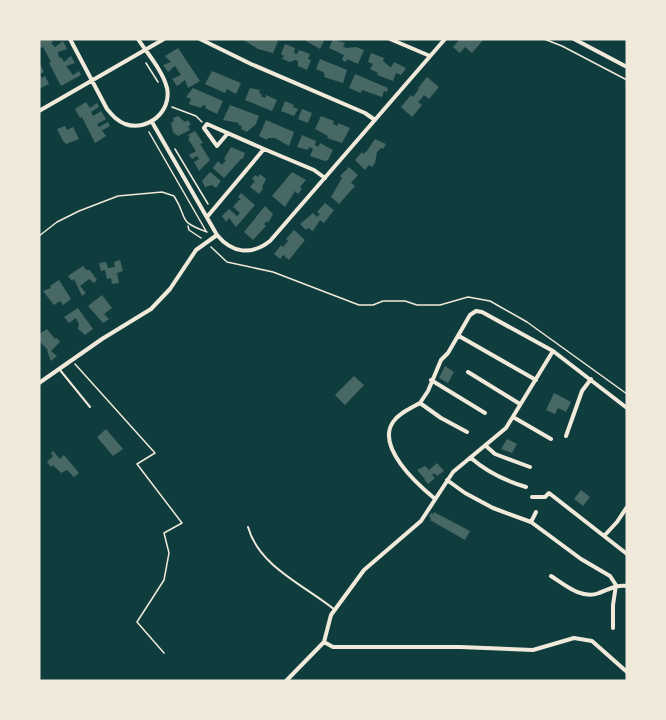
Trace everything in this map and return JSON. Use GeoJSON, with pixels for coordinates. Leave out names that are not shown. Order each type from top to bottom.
{"type":"FeatureCollection","features":[{"type":"Feature","properties":{"kind":"street"},"geometry":{"type":"LineString","coordinates":[[70,39],[107,109],[116,119],[127,125],[140,126],[152,122],[162,113],[166,105],[167,89],[163,77],[142,51],[138,39]]}},
{"type":"Feature","properties":{"kind":"street"},"geometry":{"type":"LineString","coordinates":[[39,111],[164,39]]}},
{"type":"Feature","properties":{"kind":"street"},"geometry":{"type":"LineString","coordinates":[[200,39],[251,64],[365,113],[375,120]]}},
{"type":"Feature","properties":{"kind":"street"},"geometry":{"type":"LineString","coordinates":[[390,39],[430,56]]}},
{"type":"Feature","properties":{"kind":"street"},"geometry":{"type":"LineString","coordinates":[[152,122],[217,235],[232,249],[252,251],[270,241],[445,39]]}},
{"type":"Feature","properties":{"kind":"street"},"geometry":{"type":"LineString","coordinates":[[574,39],[627,67]]}},
{"type":"Feature","properties":{"kind":"street"},"geometry":{"type":"LineString","coordinates":[[228,133],[217,147],[204,128],[207,124],[228,133],[264,149],[314,170],[325,178]]}},
{"type":"Feature","properties":{"kind":"street"},"geometry":{"type":"LineString","coordinates":[[207,217],[264,149]]}},
{"type":"Feature","properties":{"kind":"street"},"geometry":{"type":"LineString","coordinates":[[39,383],[102,339],[151,309],[170,289],[196,250],[217,235]]}},
{"type":"Feature","properties":{"kind":"street"},"geometry":{"type":"LineString","coordinates":[[434,498],[422,488],[397,458],[389,445],[388,434],[393,423],[402,413],[420,403],[428,391],[441,360],[459,336],[470,315],[476,311],[482,312],[554,351],[627,408]]}},
{"type":"Feature","properties":{"kind":"street"},"geometry":{"type":"LineString","coordinates":[[459,336],[536,380]]}},
{"type":"Feature","properties":{"kind":"street"},"geometry":{"type":"LineString","coordinates":[[286,681],[324,642],[331,615],[364,570],[421,521],[453,472],[506,428],[554,351]]}},
{"type":"Feature","properties":{"kind":"street"},"geometry":{"type":"LineString","coordinates":[[468,372],[520,404]]}},
{"type":"Feature","properties":{"kind":"street"},"geometry":{"type":"LineString","coordinates":[[566,436],[582,391],[591,379]]}},
{"type":"Feature","properties":{"kind":"street"},"geometry":{"type":"LineString","coordinates":[[431,380],[485,413]]}},
{"type":"Feature","properties":{"kind":"street"},"geometry":{"type":"LineString","coordinates":[[420,403],[467,432]]}},
{"type":"Feature","properties":{"kind":"street"},"geometry":{"type":"LineString","coordinates":[[513,417],[551,439]]}},
{"type":"Feature","properties":{"kind":"street"},"geometry":{"type":"LineString","coordinates":[[486,446],[495,454],[530,467]]}},
{"type":"Feature","properties":{"kind":"street"},"geometry":{"type":"LineString","coordinates":[[471,458],[494,474],[526,487]]}},
{"type":"Feature","properties":{"kind":"street"},"geometry":{"type":"LineString","coordinates":[[447,480],[492,508],[531,522],[610,576],[616,585],[613,628]]}},
{"type":"Feature","properties":{"kind":"street"},"geometry":{"type":"LineString","coordinates":[[532,497],[545,497],[549,493],[627,554]]}},
{"type":"Feature","properties":{"kind":"street"},"geometry":{"type":"LineString","coordinates":[[604,536],[627,507]]}},
{"type":"Feature","properties":{"kind":"street"},"geometry":{"type":"LineString","coordinates":[[531,522],[537,512]]}},
{"type":"Feature","properties":{"kind":"street"},"geometry":{"type":"LineString","coordinates":[[551,576],[584,595],[596,595],[616,585],[627,586]]}},
{"type":"Feature","properties":{"kind":"street"},"geometry":{"type":"LineString","coordinates":[[324,642],[333,647],[460,647],[533,650],[574,638],[592,641],[627,672]]}},
{"type":"Feature","properties":{"kind":"lane"},"geometry":{"type":"LineString","coordinates":[[60,370],[90,407]]}},
{"type":"Feature","properties":{"kind":"lane"},"geometry":{"type":"LineString","coordinates":[[248,527],[252,539],[265,556],[335,610]]}},
{"type":"Feature","properties":{"kind":"path"},"geometry":{"type":"LineString","coordinates":[[544,39],[627,80]]}},
{"type":"Feature","properties":{"kind":"path"},"geometry":{"type":"LineString","coordinates":[[142,51],[159,84]]}},
{"type":"Feature","properties":{"kind":"path"},"geometry":{"type":"LineString","coordinates":[[166,105],[196,116],[206,126]]}},
{"type":"Feature","properties":{"kind":"path"},"geometry":{"type":"LineString","coordinates":[[156,129],[148,133],[207,232],[188,226]]}},
{"type":"Feature","properties":{"kind":"path"},"geometry":{"type":"LineString","coordinates":[[173,144],[212,211]]}},
{"type":"Feature","properties":{"kind":"path"},"geometry":{"type":"LineString","coordinates":[[39,236],[57,222],[118,196],[162,192],[174,196],[189,230],[227,262],[273,272],[359,305],[373,305],[383,301],[440,305],[468,297],[490,302],[527,322],[627,394]]}},
{"type":"Feature","properties":{"kind":"path"},"geometry":{"type":"LineString","coordinates":[[73,361],[154,453],[137,464],[182,523],[164,533],[170,553],[164,580],[137,622],[164,653]]}},
{"type":"Feature","properties":{"kind":"building"},"geometry":{"type":"Polygon","coordinates":[[[39,39],[52,39],[51,43],[55,47],[63,41],[67,49],[58,52],[59,58],[61,57],[64,62],[71,56],[75,63],[66,66],[73,75],[79,71],[81,75],[61,86],[43,47],[39,45],[39,39]]]}},
{"type":"Feature","properties":{"kind":"building"},"geometry":{"type":"Polygon","coordinates":[[[242,39],[278,41],[273,53],[258,49],[242,39]]]}},
{"type":"Feature","properties":{"kind":"building"},"geometry":{"type":"Polygon","coordinates":[[[307,39],[325,39],[320,49],[306,41],[307,39]]]}},
{"type":"Feature","properties":{"kind":"building"},"geometry":{"type":"Polygon","coordinates":[[[333,39],[345,43],[343,47],[356,47],[364,50],[358,64],[347,59],[346,62],[342,60],[344,55],[329,48],[333,39]]]}},
{"type":"Feature","properties":{"kind":"building"},"geometry":{"type":"Polygon","coordinates":[[[460,39],[484,39],[472,53],[465,47],[460,53],[453,47],[460,39]]]}},
{"type":"Feature","properties":{"kind":"building"},"geometry":{"type":"Polygon","coordinates":[[[285,44],[295,48],[294,53],[297,54],[299,50],[310,54],[308,59],[311,60],[307,70],[298,66],[298,61],[290,62],[282,59],[284,56],[281,54],[285,44]]]}},
{"type":"Feature","properties":{"kind":"building"},"geometry":{"type":"Polygon","coordinates":[[[178,48],[200,81],[188,88],[185,80],[177,86],[172,79],[181,75],[175,66],[168,72],[163,65],[171,62],[165,56],[178,48]]]}},
{"type":"Feature","properties":{"kind":"building"},"geometry":{"type":"Polygon","coordinates":[[[371,53],[384,58],[383,61],[390,67],[394,62],[406,68],[401,75],[396,73],[393,81],[377,75],[378,73],[370,69],[373,64],[368,62],[371,53]]]}},
{"type":"Feature","properties":{"kind":"building"},"geometry":{"type":"Polygon","coordinates":[[[320,59],[347,70],[343,83],[324,77],[323,72],[316,69],[320,59]]]}},
{"type":"Feature","properties":{"kind":"building"},"geometry":{"type":"Polygon","coordinates":[[[39,62],[44,72],[40,74],[42,78],[45,76],[49,84],[39,89],[39,62]]]}},
{"type":"Feature","properties":{"kind":"building"},"geometry":{"type":"Polygon","coordinates":[[[212,71],[241,83],[236,94],[227,89],[225,93],[205,84],[212,71]]]}},
{"type":"Feature","properties":{"kind":"building"},"geometry":{"type":"Polygon","coordinates":[[[355,74],[388,88],[387,92],[384,91],[382,97],[349,88],[355,74]]]}},
{"type":"Feature","properties":{"kind":"building"},"geometry":{"type":"Polygon","coordinates":[[[427,77],[439,87],[429,99],[424,95],[418,102],[422,105],[412,117],[401,107],[411,95],[413,97],[427,77]]]}},
{"type":"Feature","properties":{"kind":"building"},"geometry":{"type":"Polygon","coordinates":[[[193,88],[223,101],[217,114],[205,108],[206,106],[203,105],[201,108],[189,104],[191,99],[186,97],[193,88]]]}},
{"type":"Feature","properties":{"kind":"building"},"geometry":{"type":"Polygon","coordinates":[[[250,88],[260,90],[259,93],[265,98],[266,95],[277,100],[272,111],[245,100],[250,88]]]}},
{"type":"Feature","properties":{"kind":"building"},"geometry":{"type":"Polygon","coordinates":[[[285,101],[298,109],[294,116],[281,111],[285,101]]]}},
{"type":"Feature","properties":{"kind":"building"},"geometry":{"type":"Polygon","coordinates":[[[86,102],[90,108],[97,103],[99,107],[91,112],[93,116],[101,111],[106,119],[97,124],[99,127],[108,122],[110,126],[101,129],[106,136],[95,143],[82,117],[80,118],[75,109],[86,102]]]}},
{"type":"Feature","properties":{"kind":"building"},"geometry":{"type":"Polygon","coordinates":[[[230,105],[259,116],[256,124],[247,132],[241,129],[242,126],[238,125],[239,123],[223,120],[230,105]]]}},
{"type":"Feature","properties":{"kind":"building"},"geometry":{"type":"Polygon","coordinates":[[[302,109],[312,113],[308,123],[298,119],[302,109]]]}},
{"type":"Feature","properties":{"kind":"building"},"geometry":{"type":"Polygon","coordinates":[[[178,116],[185,122],[188,120],[191,125],[188,126],[190,130],[178,136],[173,132],[171,123],[174,121],[173,118],[178,116]]]}},
{"type":"Feature","properties":{"kind":"building"},"geometry":{"type":"Polygon","coordinates":[[[321,116],[334,121],[333,124],[338,126],[338,123],[350,128],[342,143],[327,138],[328,136],[315,129],[321,116]]]}},
{"type":"Feature","properties":{"kind":"building"},"geometry":{"type":"Polygon","coordinates":[[[266,120],[294,132],[289,146],[275,138],[267,140],[259,136],[266,120]]]}},
{"type":"Feature","properties":{"kind":"building"},"geometry":{"type":"Polygon","coordinates":[[[65,126],[67,130],[73,127],[79,139],[66,144],[57,129],[65,126]]]}},
{"type":"Feature","properties":{"kind":"building"},"geometry":{"type":"Polygon","coordinates":[[[195,131],[210,160],[199,171],[194,162],[199,159],[197,156],[192,159],[189,155],[196,151],[188,135],[195,131]]]}},
{"type":"Feature","properties":{"kind":"building"},"geometry":{"type":"Polygon","coordinates":[[[302,135],[316,141],[315,145],[318,147],[320,143],[333,150],[328,160],[310,156],[313,149],[309,147],[308,150],[297,147],[302,135]]]}},
{"type":"Feature","properties":{"kind":"building"},"geometry":{"type":"Polygon","coordinates":[[[375,139],[386,144],[377,152],[372,167],[369,165],[365,170],[355,160],[362,152],[363,154],[367,151],[375,139]]]}},
{"type":"Feature","properties":{"kind":"building"},"geometry":{"type":"Polygon","coordinates":[[[231,147],[245,153],[243,159],[224,178],[213,168],[218,161],[222,165],[231,147]]]}},
{"type":"Feature","properties":{"kind":"building"},"geometry":{"type":"Polygon","coordinates":[[[349,167],[358,175],[351,183],[355,186],[339,204],[331,197],[342,178],[340,176],[349,167]]]}},
{"type":"Feature","properties":{"kind":"building"},"geometry":{"type":"Polygon","coordinates":[[[210,172],[221,181],[216,188],[212,185],[205,187],[202,181],[210,172]]]}},
{"type":"Feature","properties":{"kind":"building"},"geometry":{"type":"Polygon","coordinates":[[[292,172],[306,180],[300,187],[302,189],[298,194],[295,191],[285,207],[272,196],[292,172]]]}},
{"type":"Feature","properties":{"kind":"building"},"geometry":{"type":"Polygon","coordinates":[[[260,174],[266,179],[259,194],[250,187],[255,181],[252,179],[255,175],[258,177],[260,174]]]}},
{"type":"Feature","properties":{"kind":"building"},"geometry":{"type":"Polygon","coordinates":[[[241,193],[255,205],[236,227],[229,218],[226,222],[222,216],[229,209],[237,216],[240,213],[233,207],[241,200],[238,197],[241,193]]]}},
{"type":"Feature","properties":{"kind":"building"},"geometry":{"type":"Polygon","coordinates":[[[325,203],[334,210],[324,223],[320,220],[313,231],[308,228],[306,230],[300,224],[313,213],[317,217],[320,214],[317,212],[325,203]]]}},
{"type":"Feature","properties":{"kind":"building"},"geometry":{"type":"Polygon","coordinates":[[[265,206],[273,214],[253,240],[244,232],[265,206]]]}},
{"type":"Feature","properties":{"kind":"building"},"geometry":{"type":"Polygon","coordinates":[[[294,230],[305,240],[289,260],[283,255],[280,259],[274,254],[281,245],[283,247],[288,241],[286,239],[294,230]]]}},
{"type":"Feature","properties":{"kind":"building"},"geometry":{"type":"Polygon","coordinates":[[[120,260],[123,271],[117,273],[119,283],[112,284],[111,278],[107,279],[105,270],[101,271],[99,263],[106,262],[108,268],[115,267],[114,262],[120,260]]]}},
{"type":"Feature","properties":{"kind":"building"},"geometry":{"type":"Polygon","coordinates":[[[83,266],[86,270],[90,270],[97,280],[94,283],[89,279],[80,286],[86,293],[82,296],[74,279],[72,281],[68,276],[83,266]]]}},
{"type":"Feature","properties":{"kind":"building"},"geometry":{"type":"Polygon","coordinates":[[[59,280],[71,299],[63,305],[60,301],[54,305],[43,291],[51,288],[50,286],[59,280]]]}},
{"type":"Feature","properties":{"kind":"building"},"geometry":{"type":"Polygon","coordinates":[[[102,295],[112,308],[104,314],[109,319],[103,323],[88,306],[102,295]]]}},
{"type":"Feature","properties":{"kind":"building"},"geometry":{"type":"Polygon","coordinates":[[[78,308],[93,329],[85,335],[78,329],[79,324],[76,318],[69,323],[64,317],[78,308]]]}},
{"type":"Feature","properties":{"kind":"building"},"geometry":{"type":"Polygon","coordinates":[[[47,329],[60,342],[51,351],[57,356],[51,361],[48,350],[39,341],[39,334],[47,329]]]}},
{"type":"Feature","properties":{"kind":"building"},"geometry":{"type":"Polygon","coordinates":[[[445,366],[454,372],[448,383],[439,378],[445,366]]]}},
{"type":"Feature","properties":{"kind":"building"},"geometry":{"type":"Polygon","coordinates":[[[354,376],[364,385],[345,405],[335,395],[354,376]]]}},
{"type":"Feature","properties":{"kind":"building"},"geometry":{"type":"Polygon","coordinates":[[[554,393],[571,402],[566,412],[558,408],[555,414],[546,410],[554,393]]]}},
{"type":"Feature","properties":{"kind":"building"},"geometry":{"type":"Polygon","coordinates":[[[106,429],[123,449],[113,456],[97,437],[106,429]]]}},
{"type":"Feature","properties":{"kind":"building"},"geometry":{"type":"Polygon","coordinates":[[[507,439],[517,444],[512,453],[501,449],[507,439]]]}},
{"type":"Feature","properties":{"kind":"building"},"geometry":{"type":"Polygon","coordinates":[[[53,451],[60,459],[64,455],[79,473],[74,477],[67,470],[61,473],[53,465],[51,467],[47,462],[53,456],[51,453],[53,451]]]}},
{"type":"Feature","properties":{"kind":"building"},"geometry":{"type":"Polygon","coordinates":[[[437,463],[444,471],[437,476],[434,473],[432,475],[435,478],[428,484],[424,479],[426,478],[417,470],[425,466],[429,470],[437,463]]]}},
{"type":"Feature","properties":{"kind":"building"},"geometry":{"type":"Polygon","coordinates":[[[581,490],[590,497],[583,506],[574,499],[581,490]]]}},
{"type":"Feature","properties":{"kind":"building"},"geometry":{"type":"Polygon","coordinates":[[[434,512],[470,531],[465,540],[430,520],[429,516],[434,512]]]}}]}
